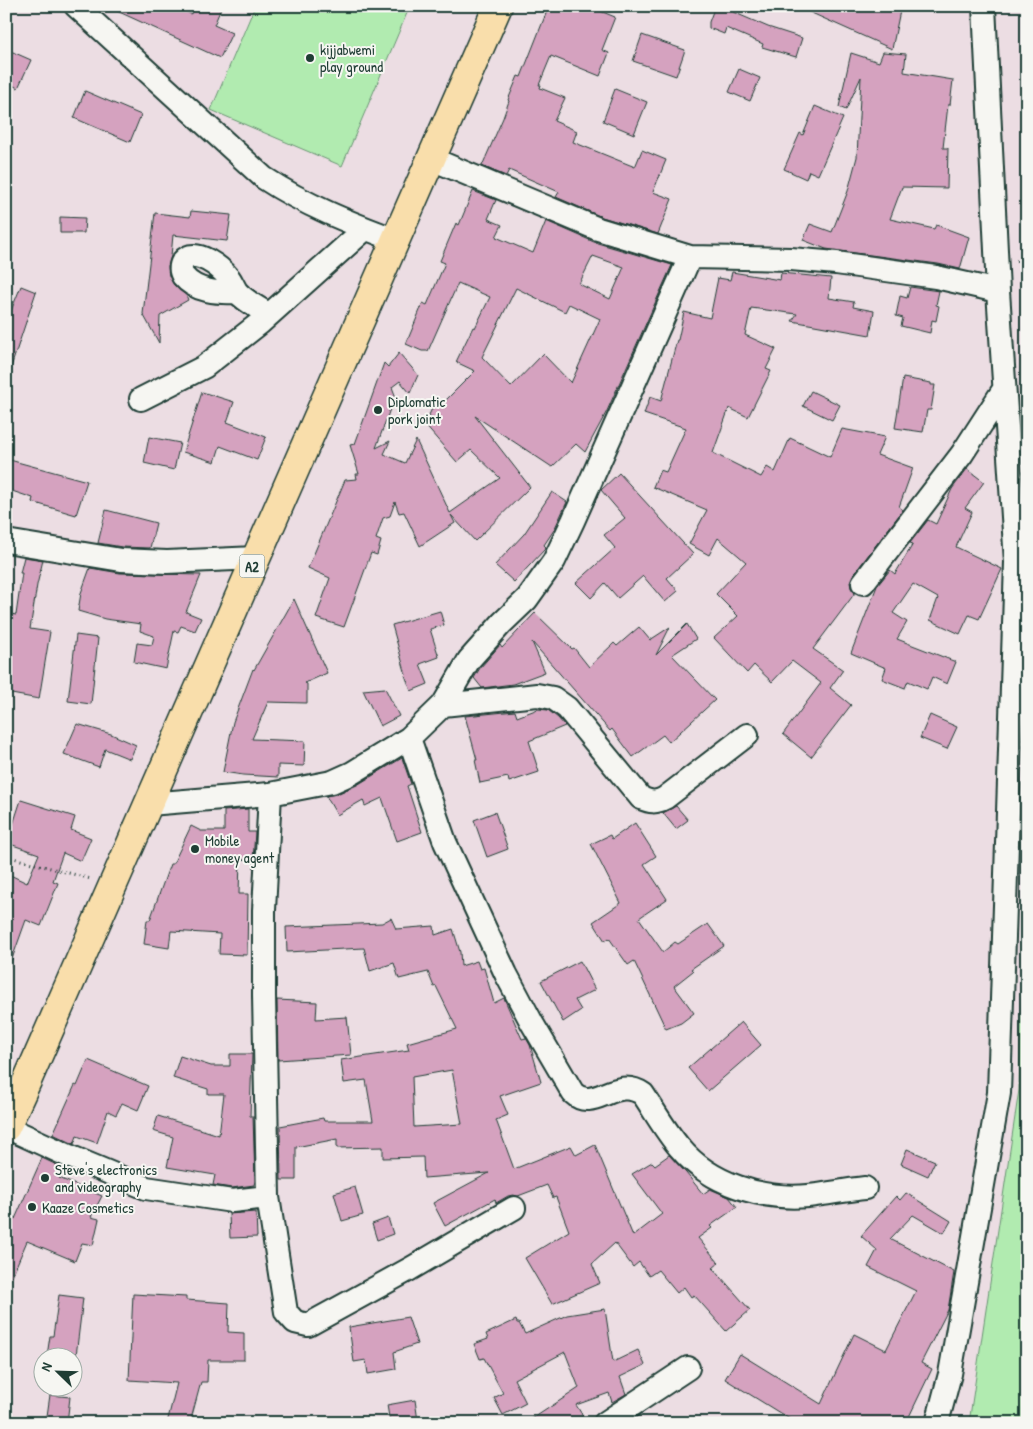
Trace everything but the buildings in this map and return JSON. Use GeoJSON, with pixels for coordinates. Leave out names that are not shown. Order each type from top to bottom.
{"type":"FeatureCollection","features":[{"type":"Feature","properties":{"kind":"highway","name":"A2"},"geometry":{"type":"LineString","coordinates":[[6,1127],[498,6]]}},
{"type":"Feature","properties":{"kind":"street"},"geometry":{"type":"LineString","coordinates":[[76,6],[264,178],[293,197],[365,229],[396,240]]}},
{"type":"Feature","properties":{"kind":"street"},"geometry":{"type":"LineString","coordinates":[[936,1423],[950,1374],[999,1093],[1016,562],[998,291],[984,6]]}},
{"type":"Feature","properties":{"kind":"street"},"geometry":{"type":"LineString","coordinates":[[432,159],[529,198],[598,229],[690,257],[791,259],[836,263],[936,277],[998,291]]}},
{"type":"Feature","properties":{"kind":"street"},"geometry":{"type":"LineString","coordinates":[[141,399],[204,367],[268,315],[365,229]]}},
{"type":"Feature","properties":{"kind":"street"},"geometry":{"type":"LineString","coordinates":[[149,804],[270,794],[332,782],[352,773],[409,738],[443,704],[469,660],[502,623],[527,599],[554,561],[690,257]]}},
{"type":"Feature","properties":{"kind":"street"},"geometry":{"type":"LineString","coordinates":[[237,292],[268,315]]}},
{"type":"Feature","properties":{"kind":"street"},"geometry":{"type":"LineString","coordinates":[[863,583],[962,454],[1004,389]]}},
{"type":"Feature","properties":{"kind":"street"},"geometry":{"type":"LineString","coordinates":[[6,541],[121,560],[167,562],[256,558]]}},
{"type":"Feature","properties":{"kind":"street"},"geometry":{"type":"LineString","coordinates":[[443,704],[537,695],[553,698],[567,708],[641,798],[653,802],[665,798],[747,735]]}},
{"type":"Feature","properties":{"kind":"street"},"geometry":{"type":"LineString","coordinates":[[409,738],[445,842],[511,982],[532,1023],[573,1093],[588,1099],[629,1087],[643,1094],[679,1148],[699,1168],[734,1186],[753,1192],[807,1196],[865,1188]]}},
{"type":"Feature","properties":{"kind":"street"},"geometry":{"type":"LineString","coordinates":[[270,794],[264,910],[268,1197],[286,1312],[295,1322],[308,1325],[410,1269],[514,1208]]}},
{"type":"Feature","properties":{"kind":"street"},"geometry":{"type":"LineString","coordinates":[[6,1127],[146,1188],[232,1201],[268,1197]]}},
{"type":"Feature","properties":{"kind":"street"},"geometry":{"type":"LineString","coordinates":[[605,1423],[688,1368]]}},
{"type":"Feature","properties":{"kind":"path"},"geometry":{"type":"LineString","coordinates":[[6,856],[113,885]]}},
{"type":"Feature","properties":{"kind":"green space","name":"kijjabwemi play ground"},"geometry":{"type":"Polygon","coordinates":[[[255,6],[410,6],[342,166],[211,110],[255,6]]]}},
{"type":"Feature","properties":{"kind":"green space"},"geometry":{"type":"Polygon","coordinates":[[[1027,802],[1027,1423],[969,1423],[1019,1090],[1027,802]]]}},
{"type":"Feature","properties":{"kind":"place","name":"kijjabwemi play ground"},"geometry":{"type":"Point","coordinates":[310,58]}},
{"type":"Feature","properties":{"kind":"place","name":"Diplomatic pork joint"},"geometry":{"type":"Point","coordinates":[378,410]}},
{"type":"Feature","properties":{"kind":"place","name":"Mobile money agent"},"geometry":{"type":"Point","coordinates":[195,849]}},
{"type":"Feature","properties":{"kind":"place","name":"Steve's electronics and videography"},"geometry":{"type":"Point","coordinates":[45,1178]}},
{"type":"Feature","properties":{"kind":"place","name":"Kaaze Cosmetics"},"geometry":{"type":"Point","coordinates":[32,1207]}}]}
